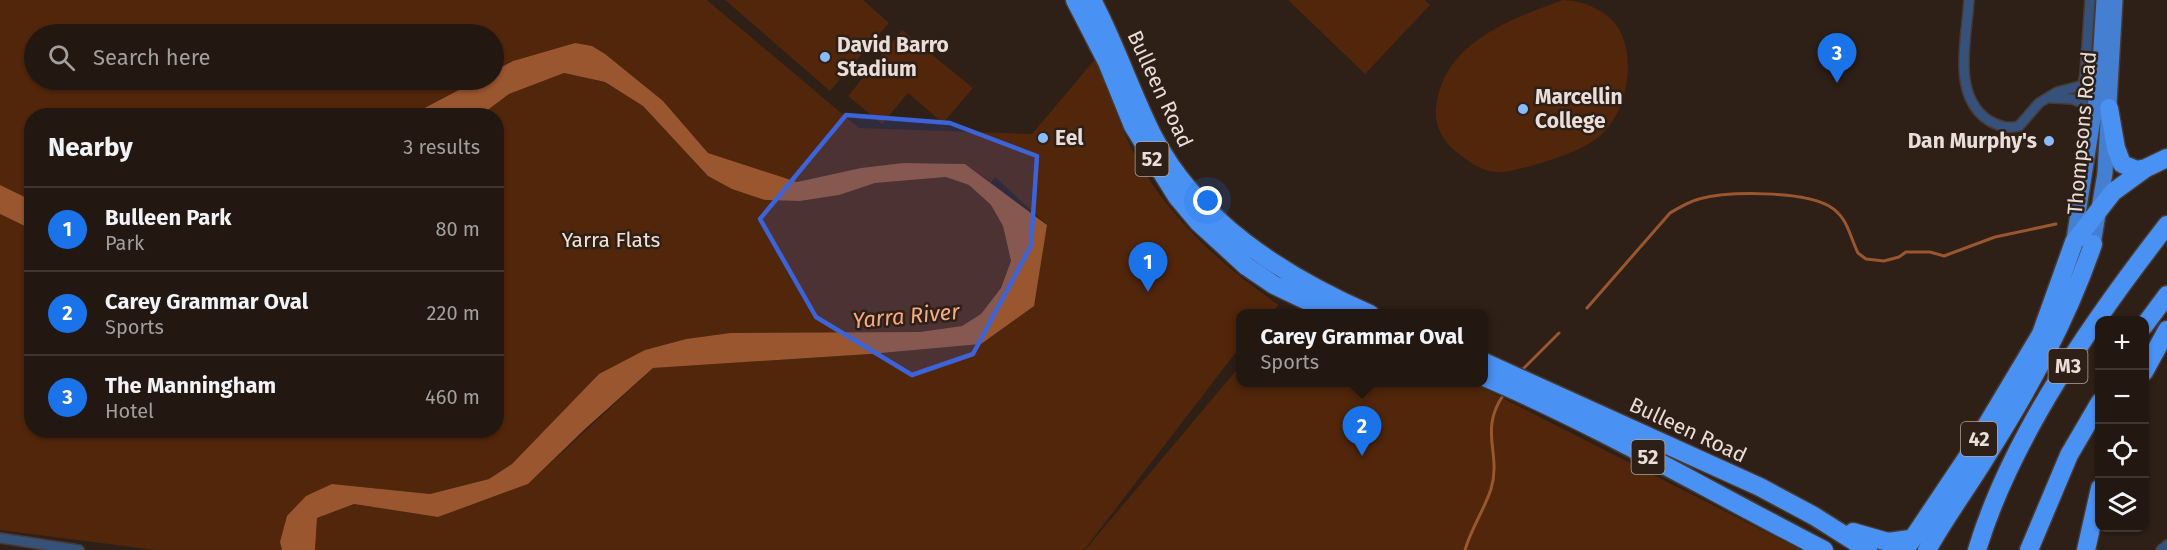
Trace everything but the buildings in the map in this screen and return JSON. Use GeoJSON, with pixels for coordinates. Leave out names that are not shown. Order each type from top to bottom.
{"type":"FeatureCollection","features":[{"type":"Feature","properties":{"kind":"highway","name":"Bulleen Road"},"geometry":{"type":"LineString","coordinates":[[1075,0],[1107,62],[1133,126],[1177,197],[1198,222],[1246,266],[1274,285],[1324,309]]}},
{"type":"Feature","properties":{"kind":"highway","name":"Bulleen Road"},"geometry":{"type":"LineString","coordinates":[[1092,0],[1152,133],[1186,186],[1230,230],[1281,269],[1324,294],[1358,309]]}},
{"type":"Feature","properties":{"kind":"highway"},"geometry":{"type":"LineString","coordinates":[[2109,108],[2116,148],[2122,164],[2137,170],[2146,168]]}},
{"type":"Feature","properties":{"kind":"highway"},"geometry":{"type":"LineString","coordinates":[[2074,242],[2113,192],[2146,168],[2167,158]]}},
{"type":"Feature","properties":{"kind":"highway","name":"M3"},"geometry":{"type":"LineString","coordinates":[[1977,550],[1987,518],[2042,409],[2119,287],[2167,225]]}},
{"type":"Feature","properties":{"kind":"highway","name":"Thompsons Road"},"geometry":{"type":"LineString","coordinates":[[1828,525],[1876,540],[1907,544],[1968,456],[2041,334],[2074,242]]}},
{"type":"Feature","properties":{"kind":"highway","name":"Thompsons Road"},"geometry":{"type":"LineString","coordinates":[[1927,550],[2003,430],[2049,349],[2081,281],[2094,244]]}},
{"type":"Feature","properties":{"kind":"highway"},"geometry":{"type":"LineString","coordinates":[[2149,320],[2167,295]]}},
{"type":"Feature","properties":{"kind":"highway"},"geometry":{"type":"LineString","coordinates":[[2149,334],[2167,313]]}},
{"type":"Feature","properties":{"kind":"highway"},"geometry":{"type":"LineString","coordinates":[[2146,370],[2167,330]]}},
{"type":"Feature","properties":{"kind":"highway","name":"Bulleen Road"},"geometry":{"type":"LineString","coordinates":[[1488,364],[1797,507],[1868,550]]}},
{"type":"Feature","properties":{"kind":"highway","name":"Bulleen Road"},"geometry":{"type":"LineString","coordinates":[[1488,379],[1609,435],[1817,546]]}},
{"type":"Feature","properties":{"kind":"highway","name":"M3"},"geometry":{"type":"LineString","coordinates":[[2029,550],[2069,455],[2095,411]]}},
{"type":"Feature","properties":{"kind":"highway"},"geometry":{"type":"LineString","coordinates":[[2087,550],[2095,507]]}},
{"type":"Feature","properties":{"kind":"main road","name":"Thompsons Road"},"geometry":{"type":"LineString","coordinates":[[2074,242],[2099,81],[2104,0]]}},
{"type":"Feature","properties":{"kind":"main road","name":"Thompsons Road"},"geometry":{"type":"LineString","coordinates":[[2094,244],[2109,108],[2115,0]]}},
{"type":"Feature","properties":{"kind":"main road"},"geometry":{"type":"LineString","coordinates":[[2085,177],[2092,174],[2097,164],[2109,108]]}},
{"type":"Feature","properties":{"kind":"street"},"geometry":{"type":"LineString","coordinates":[[1969,0],[1965,85],[1971,101],[1979,112],[1995,124],[2015,128],[2024,124],[2036,107],[2048,98],[2066,88],[2099,81]]}},
{"type":"Feature","properties":{"kind":"street","name":"Thompsons Road"},"geometry":{"type":"LineString","coordinates":[[2090,0],[2082,103],[2091,132]]}},
{"type":"Feature","properties":{"kind":"street"},"geometry":{"type":"LineString","coordinates":[[2048,98],[2061,97],[2082,103]]}},
{"type":"Feature","properties":{"kind":"street"},"geometry":{"type":"LineString","coordinates":[[0,538],[79,550]]}},
{"type":"Feature","properties":{"kind":"street"},"geometry":{"type":"LineString","coordinates":[[2161,550],[2167,545]]}},
{"type":"Feature","properties":{"kind":"highlighted area"},"geometry":{"type":"Polygon","coordinates":[[[846,115],[950,123],[1037,156],[1031,246],[973,354],[912,375],[816,317],[760,219],[846,115]]]}},
{"type":"Feature","properties":{"kind":"green space"},"geometry":{"type":"Polygon","coordinates":[[[0,0],[707,0],[859,128],[1032,134],[1096,58],[1130,146],[1158,193],[1205,246],[1279,305],[1275,309],[1236,309],[1236,352],[1084,550],[315,550],[317,518],[354,504],[438,517],[528,484],[653,368],[870,354],[981,344],[1047,225],[995,177],[991,182],[965,164],[903,163],[861,168],[797,182],[708,153],[663,101],[575,43],[504,66],[504,24],[24,24],[24,90],[459,90],[424,108],[24,108],[24,197],[0,185],[0,0]]]}},
{"type":"Feature","properties":{"kind":"green space","name":"David Barro Stadium"},"geometry":{"type":"Polygon","coordinates":[[[725,0],[863,0],[889,23],[830,91],[725,0]]]}},
{"type":"Feature","properties":{"kind":"green space"},"geometry":{"type":"Polygon","coordinates":[[[1288,0],[1425,0],[1430,5],[1365,74],[1288,0]]]}},
{"type":"Feature","properties":{"kind":"green space"},"geometry":{"type":"Polygon","coordinates":[[[1563,0],[1580,2],[1597,9],[1612,20],[1622,35],[1626,47],[1628,75],[1626,89],[1616,115],[1609,126],[1592,142],[1554,159],[1503,172],[1489,171],[1477,166],[1450,147],[1440,131],[1436,119],[1436,107],[1441,85],[1451,66],[1465,50],[1482,37],[1501,25],[1563,0]]]}},
{"type":"Feature","properties":{"kind":"green space"},"geometry":{"type":"Polygon","coordinates":[[[902,30],[973,88],[943,123],[908,93],[882,124],[848,96],[902,30]]]}},
{"type":"Feature","properties":{"kind":"green space","name":"Yarra Flats"},"geometry":{"type":"Polygon","coordinates":[[[564,73],[605,82],[643,106],[708,176],[765,200],[800,201],[839,195],[875,183],[947,177],[969,185],[991,205],[1003,226],[1011,261],[1001,288],[981,314],[962,326],[920,332],[730,333],[686,339],[645,350],[512,464],[489,479],[430,494],[332,484],[280,542],[282,550],[155,550],[0,530],[0,214],[24,226],[24,438],[504,438],[504,108],[490,108],[509,94],[564,73]]]}},
{"type":"Feature","properties":{"kind":"green space"},"geometry":{"type":"Polygon","coordinates":[[[1236,371],[1236,387],[1481,387],[1801,550],[1085,550],[1236,371]]]}},
{"type":"Feature","properties":{"kind":"shaded area"},"geometry":{"type":"Polygon","coordinates":[[[575,43],[592,46],[663,101],[708,153],[797,182],[861,168],[903,163],[965,164],[1047,225],[1034,306],[981,344],[870,354],[653,368],[528,484],[438,517],[354,504],[317,518],[315,550],[282,550],[280,542],[287,516],[306,496],[332,484],[430,494],[489,479],[512,464],[599,374],[645,350],[686,339],[730,333],[920,332],[962,326],[981,314],[1001,288],[1011,261],[1003,226],[991,205],[969,185],[946,177],[875,183],[839,195],[800,201],[765,200],[732,189],[708,176],[643,106],[605,82],[564,73],[509,94],[490,108],[424,108],[459,90],[504,90],[504,66],[575,43]]]}},
{"type":"Feature","properties":{"kind":"shaded area"},"geometry":{"type":"Polygon","coordinates":[[[0,185],[24,197],[24,226],[0,214],[0,185]]]}},
{"type":"Feature","properties":{"kind":"waterway"},"geometry":{"type":"LineString","coordinates":[[1587,308],[1670,213],[1691,202],[1712,196],[1765,194],[1802,197],[1817,201],[1829,206],[1840,215],[1858,253],[1866,259],[1884,261],[1899,257],[1906,252],[1930,252],[1944,256],[1995,237],[2056,224]]}},
{"type":"Feature","properties":{"kind":"waterway"},"geometry":{"type":"LineString","coordinates":[[1520,372],[1559,333]]}},
{"type":"Feature","properties":{"kind":"waterway"},"geometry":{"type":"LineString","coordinates":[[1465,550],[1491,489],[1494,476],[1491,431],[1496,407],[1504,394]]}},
{"type":"Feature","properties":{"kind":"place","name":"David Barro Stadium"},"geometry":{"type":"Point","coordinates":[825,57]}},
{"type":"Feature","properties":{"kind":"place","name":"The Manningham"},"geometry":{"type":"Point","coordinates":[1837,83]}},
{"type":"Feature","properties":{"kind":"place","name":"Marcellin College"},"geometry":{"type":"Point","coordinates":[1523,109]}},
{"type":"Feature","properties":{"kind":"place","name":"Eel"},"geometry":{"type":"Point","coordinates":[1043,138]}},
{"type":"Feature","properties":{"kind":"place","name":"Dan Murphy's"},"geometry":{"type":"Point","coordinates":[2049,141]}},
{"type":"Feature","properties":{"kind":"place","name":"Bulleen Park"},"geometry":{"type":"Point","coordinates":[1148,292]}},
{"type":"Feature","properties":{"kind":"place","name":"Carey Grammar Oval"},"geometry":{"type":"Point","coordinates":[1362,456]}},
{"type":"Feature","properties":{"kind":"water label","name":"Yarra River"},"geometry":{"type":"Point","coordinates":[906,316]}}]}
